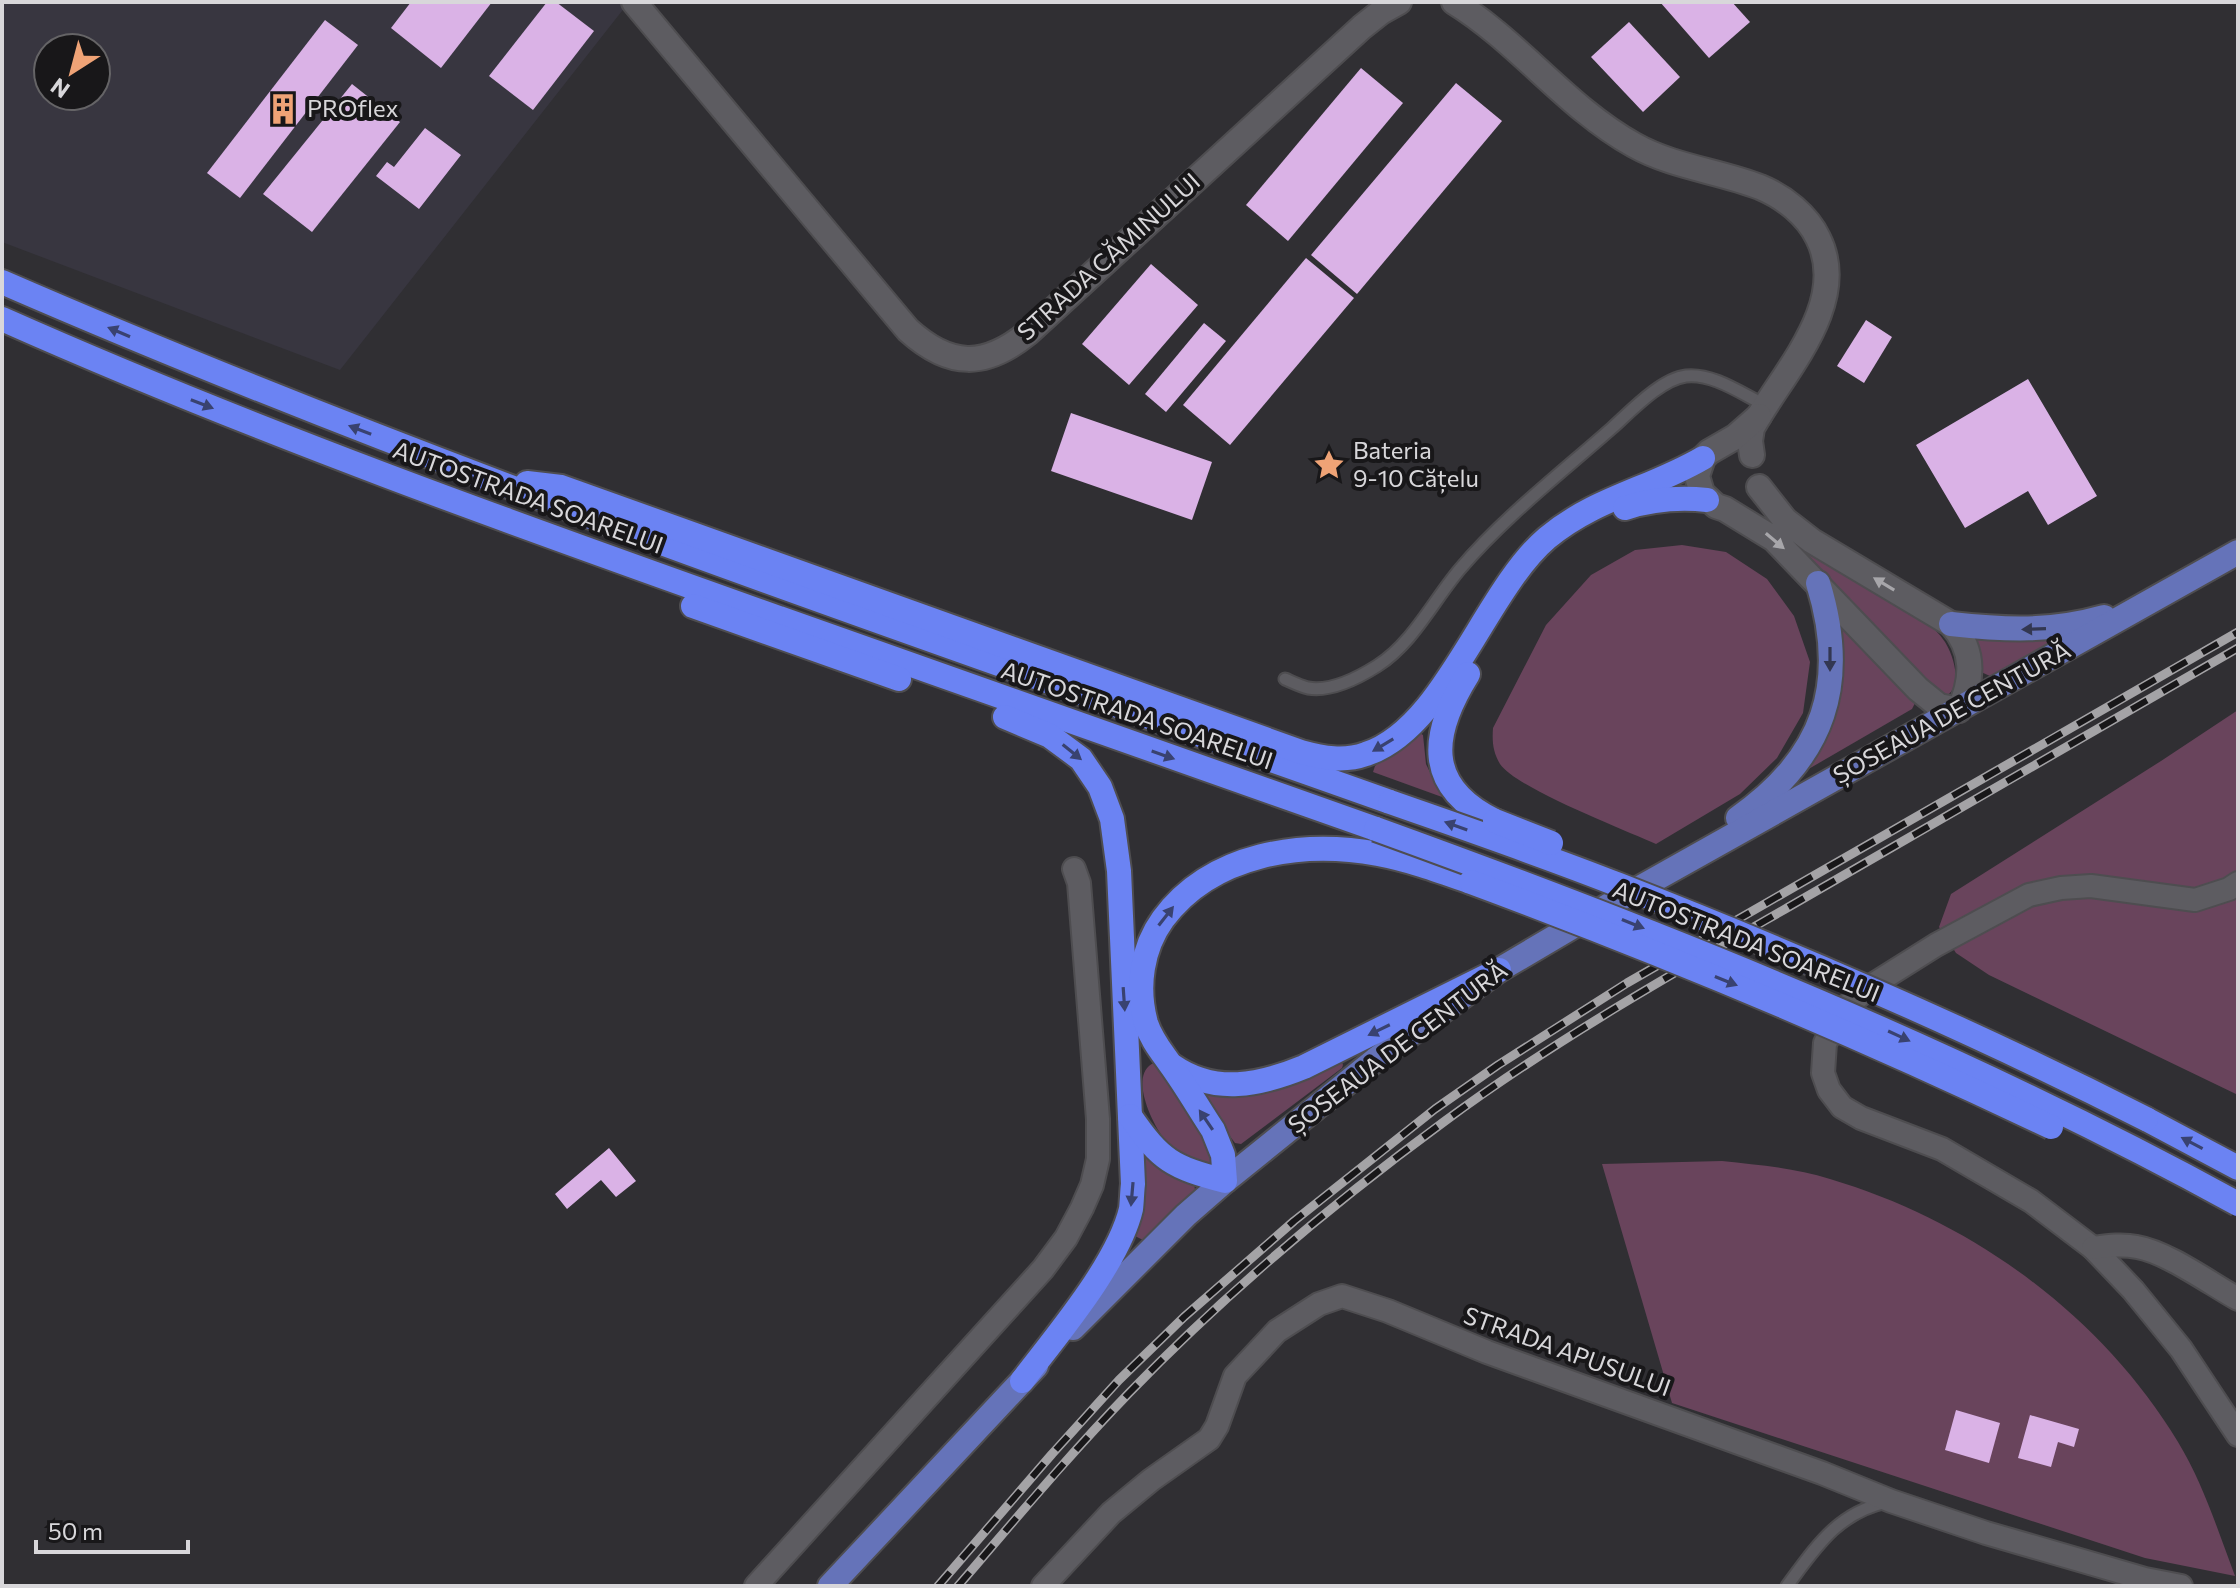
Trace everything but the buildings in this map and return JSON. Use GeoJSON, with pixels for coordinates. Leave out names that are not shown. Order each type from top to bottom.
{"type":"FeatureCollection","features":[{"type":"Feature","properties":{"kind":"highway","name":"AUTOSTRADA SOARELUI"},"geometry":{"type":"LineString","coordinates":[[2,282],[205,368],[485,478],[1579,870],[1754,939],[1902,1002],[2076,1083],[2238,1168]]}},
{"type":"Feature","properties":{"kind":"highway","name":"AUTOSTRADA SOARELUI"},"geometry":{"type":"LineString","coordinates":[[2,319],[192,400],[378,473],[598,555],[1376,829],[1546,891],[1774,981],[1970,1069],[2238,1204]]}},
{"type":"Feature","properties":{"kind":"highway"},"geometry":{"type":"LineString","coordinates":[[485,478],[561,487],[1286,747],[1335,759],[1367,754],[1382,747],[1415,720],[1439,691],[1519,569],[1552,534],[1597,505],[1671,476],[1710,453]]}},
{"type":"Feature","properties":{"kind":"highway"},"geometry":{"type":"LineString","coordinates":[[378,473],[439,513],[1033,727],[1081,759],[1100,787],[1112,819],[1117,847],[1129,1055],[1131,1209],[1121,1238],[1107,1263],[1022,1381]]}},
{"type":"Feature","properties":{"kind":"highway"},"geometry":{"type":"LineString","coordinates":[[1716,504],[1684,498],[1644,502],[1606,516],[1558,548],[1529,580],[1454,697],[1442,731],[1441,761],[1451,786],[1473,808],[1495,821],[1797,941],[2025,1041],[2088,1074],[2146,1119]]}},
{"type":"Feature","properties":{"kind":"highway"},"geometry":{"type":"LineString","coordinates":[[1130,1116],[1157,1151],[1172,1163],[1188,1171],[1225,1181],[1219,1143],[1148,1027],[1142,995],[1146,949],[1166,914],[1184,895],[1219,870],[1253,857],[1289,851],[1361,851],[1405,860],[1556,913],[1818,1020],[2060,1131],[2238,1222]]}},
{"type":"Feature","properties":{"kind":"highway"},"geometry":{"type":"LineString","coordinates":[[1171,1065],[1186,1075],[1225,1085],[1249,1084],[1278,1077],[1499,970]]}},
{"type":"Feature","properties":{"kind":"main road","name":"ȘOSEAUA DE CENTURĂ"},"geometry":{"type":"LineString","coordinates":[[830,1586],[1022,1381],[1186,1215],[1384,1052],[1499,970],[2238,552]]}},
{"type":"Feature","properties":{"kind":"main road"},"geometry":{"type":"LineString","coordinates":[[1681,865],[1778,787],[1800,759],[1816,730],[1827,698],[1831,661],[1827,613],[1818,583]]}},
{"type":"Feature","properties":{"kind":"main road"},"geometry":{"type":"LineString","coordinates":[[1951,624],[2011,630],[2045,629],[2088,622],[2137,608]]}},
{"type":"Feature","properties":{"kind":"street","name":"STRADA CĂMINULUI"},"geometry":{"type":"LineString","coordinates":[[634,2],[908,330],[947,357],[976,360],[1004,350],[1028,333],[1362,27],[1399,2]]}},
{"type":"Feature","properties":{"kind":"street"},"geometry":{"type":"LineString","coordinates":[[1454,2],[1487,25],[1585,110],[1622,137],[1658,157],[1764,188],[1801,214],[1820,242],[1828,280],[1822,311],[1752,428],[1750,441],[1752,455],[1758,465],[1759,487],[1742,506],[1716,504]]}},
{"type":"Feature","properties":{"kind":"street"},"geometry":{"type":"LineString","coordinates":[[1759,487],[1785,520],[1812,541],[1951,624],[1962,639],[1970,663],[1969,682],[1959,710],[1930,701],[1774,539],[1702,493],[1697,476],[1710,453],[1735,437],[1762,410]]}},
{"type":"Feature","properties":{"kind":"street"},"geometry":{"type":"LineString","coordinates":[[1710,453],[1734,446],[1752,455]]}},
{"type":"Feature","properties":{"kind":"street"},"geometry":{"type":"LineString","coordinates":[[756,1586],[1043,1269],[1066,1238],[1092,1185],[1098,1159],[1098,1119],[1079,883],[1074,869]]}},
{"type":"Feature","properties":{"kind":"street"},"geometry":{"type":"LineString","coordinates":[[2238,883],[2195,900],[2091,886],[2029,895],[1936,945],[1874,984],[1848,1005],[1825,1043],[1823,1073],[1829,1090],[1842,1107],[1861,1118],[1942,1149],[2031,1201],[2093,1248],[2133,1290],[2181,1349],[2238,1435]]}},
{"type":"Feature","properties":{"kind":"street"},"geometry":{"type":"LineString","coordinates":[[1093,1055],[1129,1055]]}},
{"type":"Feature","properties":{"kind":"street"},"geometry":{"type":"LineString","coordinates":[[2093,1248],[2116,1244],[2140,1247],[2238,1299]]}},
{"type":"Feature","properties":{"kind":"street","name":"STRADA APUSULUI"},"geometry":{"type":"LineString","coordinates":[[1043,1586],[1111,1513],[1209,1439],[1217,1426],[1235,1376],[1277,1331],[1319,1304],[1342,1296],[1891,1501],[2015,1541],[2145,1579],[2181,1586]]}},
{"type":"Feature","properties":{"kind":"lane"},"geometry":{"type":"LineString","coordinates":[[1285,679],[1308,688],[1327,688],[1377,666],[1399,649],[1461,568],[1491,538],[1668,381],[1687,376],[1711,379],[1762,410]]}},
{"type":"Feature","properties":{"kind":"lane"},"geometry":{"type":"LineString","coordinates":[[1787,1586],[1822,1540],[1845,1518],[1866,1507],[1891,1501]]}},
{"type":"Feature","properties":{"kind":"shaded area"},"geometry":{"type":"Polygon","coordinates":[[[2,2],[629,2],[340,370],[2,242],[2,2]]]}},
{"type":"Feature","properties":{"kind":"shaded area"},"geometry":{"type":"Polygon","coordinates":[[[1682,545],[1726,552],[1767,579],[1794,616],[1810,662],[1803,713],[1777,758],[1740,794],[1656,844],[1548,796],[1510,774],[1496,755],[1493,728],[1546,625],[1591,575],[1635,550],[1682,545]]]}},
{"type":"Feature","properties":{"kind":"shaded area"},"geometry":{"type":"Polygon","coordinates":[[[1816,552],[1924,618],[1945,642],[1952,657],[1956,673],[1949,694],[1942,698],[1810,565],[1810,556],[1816,552]]]}},
{"type":"Feature","properties":{"kind":"shaded area"},"geometry":{"type":"Polygon","coordinates":[[[1843,624],[1916,701],[1912,709],[1800,774],[1837,632],[1843,624]]]}},
{"type":"Feature","properties":{"kind":"shaded area"},"geometry":{"type":"Polygon","coordinates":[[[1978,636],[2044,638],[2049,644],[1990,676],[1981,672],[1976,644],[1978,636]]]}},
{"type":"Feature","properties":{"kind":"shaded area"},"geometry":{"type":"Polygon","coordinates":[[[2238,710],[2238,1095],[1989,975],[1956,953],[1939,927],[1951,894],[2238,710]]]}},
{"type":"Feature","properties":{"kind":"shaded area"},"geometry":{"type":"Polygon","coordinates":[[[1416,731],[1423,735],[1426,764],[1442,797],[1373,772],[1375,766],[1416,731]]]}},
{"type":"Feature","properties":{"kind":"shaded area"},"geometry":{"type":"Polygon","coordinates":[[[1341,1059],[1342,1068],[1241,1144],[1235,1143],[1205,1103],[1208,1094],[1254,1092],[1341,1059]]]}},
{"type":"Feature","properties":{"kind":"shaded area"},"geometry":{"type":"Polygon","coordinates":[[[1157,1062],[1209,1133],[1212,1161],[1207,1165],[1177,1153],[1161,1135],[1154,1121],[1143,1092],[1143,1078],[1147,1068],[1157,1062]]]}},
{"type":"Feature","properties":{"kind":"shaded area"},"geometry":{"type":"Polygon","coordinates":[[[1153,1153],[1194,1182],[1195,1190],[1143,1240],[1133,1235],[1143,1189],[1145,1157],[1153,1153]]]}},
{"type":"Feature","properties":{"kind":"shaded area"},"geometry":{"type":"Polygon","coordinates":[[[1722,1161],[1804,1172],[1883,1197],[1982,1247],[2028,1279],[2071,1314],[2111,1353],[2147,1396],[2195,1474],[2235,1576],[2145,1558],[1672,1403],[1602,1164],[1722,1161]]]}},
{"type":"Feature","properties":{"kind":"railway"},"geometry":{"type":"LineString","coordinates":[[938,1586],[1119,1380],[1184,1317],[1294,1221],[1435,1109],[1627,983],[2238,632]]}},
{"type":"Feature","properties":{"kind":"railway"},"geometry":{"type":"LineString","coordinates":[[958,1586],[1107,1416],[1203,1320],[1321,1217],[1445,1121],[1622,1004],[2238,648]]}},
{"type":"Feature","properties":{"kind":"place","name":"PROflex"},"geometry":{"type":"Point","coordinates":[283,109]}},
{"type":"Feature","properties":{"kind":"place","name":"Bateria 9-10 Cățelu"},"geometry":{"type":"Point","coordinates":[1329,465]}}]}
